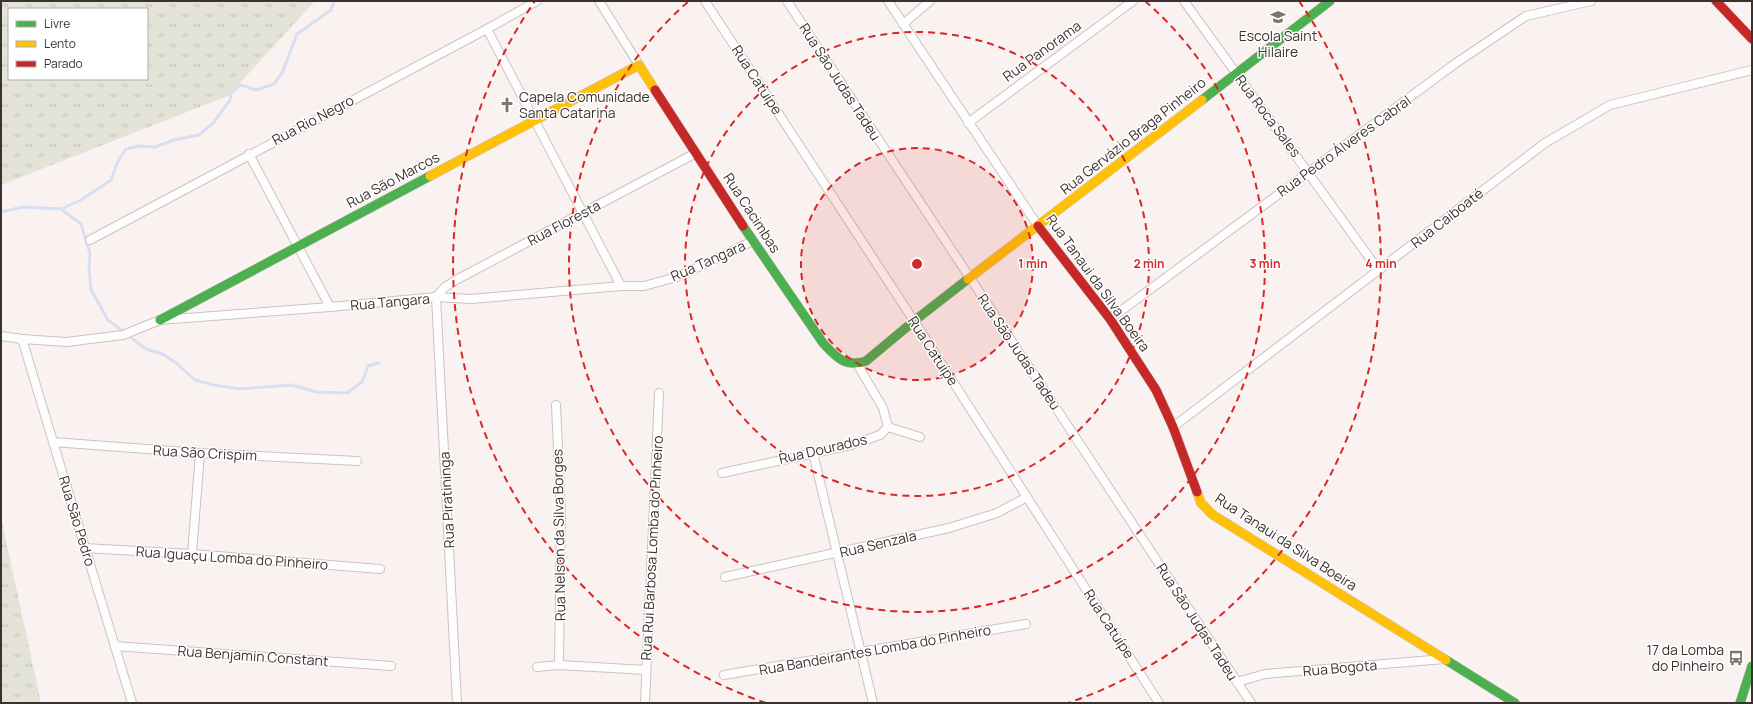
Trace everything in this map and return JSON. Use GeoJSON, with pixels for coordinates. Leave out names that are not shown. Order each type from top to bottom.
{"type":"FeatureCollection","features":[{"type":"Feature","properties":{"kind":"street","name":"Rua Rio Negro"},"geometry":{"type":"LineString","coordinates":[[90,240],[537,1]]}},
{"type":"Feature","properties":{"kind":"street","name":"Rua Cacimbas"},"geometry":{"type":"LineString","coordinates":[[599,1],[753,241],[822,343],[839,360],[858,364]]}},
{"type":"Feature","properties":{"kind":"street","name":"Rua Catuípe"},"geometry":{"type":"LineString","coordinates":[[705,1],[914,321],[1160,703]]}},
{"type":"Feature","properties":{"kind":"street","name":"Rua São Judas Tadeu"},"geometry":{"type":"LineString","coordinates":[[786,1],[1251,703]]}},
{"type":"Feature","properties":{"kind":"street","name":"Rua Tanaui da Silva Boeira"},"geometry":{"type":"LineString","coordinates":[[888,1],[1038,226],[1110,319],[1156,390],[1173,427],[1201,503],[1214,515],[1515,703]]}},
{"type":"Feature","properties":{"kind":"street"},"geometry":{"type":"LineString","coordinates":[[903,24],[930,1]]}},
{"type":"Feature","properties":{"kind":"street","name":"Rua Panorama"},"geometry":{"type":"LineString","coordinates":[[968,123],[1133,1]]}},
{"type":"Feature","properties":{"kind":"street","name":"Rua Roca Sales"},"geometry":{"type":"LineString","coordinates":[[1184,1],[1380,271]]}},
{"type":"Feature","properties":{"kind":"street","name":"Rua Gervázio Braga Pinheiro"},"geometry":{"type":"LineString","coordinates":[[858,364],[866,361],[914,321],[1330,1]]}},
{"type":"Feature","properties":{"kind":"street","name":"Rua Pedro Álveres Cabral"},"geometry":{"type":"LineString","coordinates":[[1110,319],[1456,63],[1526,16],[1591,1]]}},
{"type":"Feature","properties":{"kind":"street"},"geometry":{"type":"LineString","coordinates":[[1716,1],[1752,39]]}},
{"type":"Feature","properties":{"kind":"street"},"geometry":{"type":"LineString","coordinates":[[487,29],[621,286]]}},
{"type":"Feature","properties":{"kind":"street","name":"Rua São Marcos"},"geometry":{"type":"LineString","coordinates":[[160,320],[639,65]]}},
{"type":"Feature","properties":{"kind":"street","name":"Rua Caiboaté"},"geometry":{"type":"LineString","coordinates":[[1173,427],[1380,271],[1545,143],[1610,105],[1752,70]]}},
{"type":"Feature","properties":{"kind":"street","name":"Rua Floresta"},"geometry":{"type":"LineString","coordinates":[[436,297],[445,287],[456,280],[696,153]]}},
{"type":"Feature","properties":{"kind":"street"},"geometry":{"type":"LineString","coordinates":[[249,154],[330,307]]}},
{"type":"Feature","properties":{"kind":"street","name":"Rua Tangara"},"geometry":{"type":"LineString","coordinates":[[1,336],[66,342],[123,336],[160,320],[436,297],[471,298],[621,286],[644,286],[677,277],[753,241]]}},
{"type":"Feature","properties":{"kind":"street","name":"Rua Piratininga"},"geometry":{"type":"LineString","coordinates":[[436,297],[457,703]]}},
{"type":"Feature","properties":{"kind":"street","name":"Rua São Pedro"},"geometry":{"type":"LineString","coordinates":[[22,339],[132,703]]}},
{"type":"Feature","properties":{"kind":"street"},"geometry":{"type":"LineString","coordinates":[[858,364],[883,408],[888,427],[920,437]]}},
{"type":"Feature","properties":{"kind":"street","name":"Rua Rui Barbosa Lomba do Pinheiro"},"geometry":{"type":"LineString","coordinates":[[645,703],[659,393]]}},
{"type":"Feature","properties":{"kind":"street","name":"Rua Nelson da Silva Borges"},"geometry":{"type":"LineString","coordinates":[[556,405],[561,513],[559,665]]}},
{"type":"Feature","properties":{"kind":"street","name":"Rua Dourados"},"geometry":{"type":"LineString","coordinates":[[722,472],[851,445],[880,435],[888,427]]}},
{"type":"Feature","properties":{"kind":"street","name":"Rua São Crispim"},"geometry":{"type":"LineString","coordinates":[[53,442],[200,453],[357,461]]}},
{"type":"Feature","properties":{"kind":"street"},"geometry":{"type":"LineString","coordinates":[[192,554],[200,453]]}},
{"type":"Feature","properties":{"kind":"street"},"geometry":{"type":"LineString","coordinates":[[813,453],[873,703]]}},
{"type":"Feature","properties":{"kind":"street","name":"Rua Senzala"},"geometry":{"type":"LineString","coordinates":[[725,577],[949,528],[997,513],[1027,497]]}},
{"type":"Feature","properties":{"kind":"street","name":"Rua Iguaçu Lomba do Pinheiro"},"geometry":{"type":"LineString","coordinates":[[84,548],[192,554],[380,569]]}},
{"type":"Feature","properties":{"kind":"street","name":"Rua Bandeirantes Lomba do Pinheiro"},"geometry":{"type":"LineString","coordinates":[[724,675],[862,653],[1026,624]]}},
{"type":"Feature","properties":{"kind":"street","name":"Rua Benjamin Constant"},"geometry":{"type":"LineString","coordinates":[[116,646],[391,666]]}},
{"type":"Feature","properties":{"kind":"street","name":"Rua Bogota"},"geometry":{"type":"LineString","coordinates":[[1237,682],[1265,674],[1444,659]]}},
{"type":"Feature","properties":{"kind":"street"},"geometry":{"type":"LineString","coordinates":[[537,667],[559,665],[646,670]]}},
{"type":"Feature","properties":{"kind":"street"},"geometry":{"type":"LineString","coordinates":[[1740,703],[1752,666]]}},
{"type":"Feature","properties":{"kind":"green space"},"geometry":{"type":"Polygon","coordinates":[[[1,1],[315,1],[228,96],[1,185],[1,1]]]}},
{"type":"Feature","properties":{"kind":"green space"},"geometry":{"type":"Polygon","coordinates":[[[1,517],[41,703],[1,703],[1,517]]]}},
{"type":"Feature","properties":{"kind":"waterway"},"geometry":{"type":"LineString","coordinates":[[1,212],[23,207],[61,209],[81,200],[111,180],[118,161],[126,149],[139,146],[155,147],[174,140],[199,135],[213,123],[230,100],[231,93],[241,85],[256,90],[274,84],[282,73],[297,34],[331,10],[334,1]]}},
{"type":"Feature","properties":{"kind":"waterway"},"geometry":{"type":"LineString","coordinates":[[61,209],[81,224],[90,253],[89,267],[91,290],[108,320],[146,349],[163,354],[176,363],[195,380],[239,389],[292,385],[316,392],[347,393],[362,382],[368,366],[379,363]]}},
{"type":"Feature","properties":{"kind":"traffic: fast"},"geometry":{"type":"LineString","coordinates":[[1202,100],[1330,1]]}},
{"type":"Feature","properties":{"kind":"traffic: fast"},"geometry":{"type":"LineString","coordinates":[[160,320],[430,176]]}},
{"type":"Feature","properties":{"kind":"traffic: fast"},"geometry":{"type":"LineString","coordinates":[[743,226],[823,343],[837,357],[847,362],[859,363],[866,361],[968,279]]}},
{"type":"Feature","properties":{"kind":"traffic: fast"},"geometry":{"type":"LineString","coordinates":[[1446,660],[1515,703]]}},
{"type":"Feature","properties":{"kind":"traffic: fast"},"geometry":{"type":"LineString","coordinates":[[1740,703],[1752,666]]}},
{"type":"Feature","properties":{"kind":"traffic: slow"},"geometry":{"type":"LineString","coordinates":[[430,176],[639,65],[655,90]]}},
{"type":"Feature","properties":{"kind":"traffic: slow"},"geometry":{"type":"LineString","coordinates":[[968,279],[1202,100]]}},
{"type":"Feature","properties":{"kind":"traffic: slow"},"geometry":{"type":"LineString","coordinates":[[1197,492],[1201,503],[1213,515],[1446,660]]}},
{"type":"Feature","properties":{"kind":"traffic: jam"},"geometry":{"type":"LineString","coordinates":[[1716,1],[1752,39]]}},
{"type":"Feature","properties":{"kind":"traffic: jam"},"geometry":{"type":"LineString","coordinates":[[655,90],[743,226]]}},
{"type":"Feature","properties":{"kind":"traffic: jam"},"geometry":{"type":"LineString","coordinates":[[1038,226],[1110,319],[1156,390],[1173,427],[1197,492]]}},
{"type":"Feature","properties":{"kind":"place","name":"Escola Saint Hilaire"},"geometry":{"type":"Point","coordinates":[1278,17]}},
{"type":"Feature","properties":{"kind":"place","name":"Capela Comunidade Santa Catarina"},"geometry":{"type":"Point","coordinates":[507,105]}},
{"type":"Feature","properties":{"kind":"place","name":"17 da Lomba do Pinheiro"},"geometry":{"type":"Point","coordinates":[1736,658]}}]}
